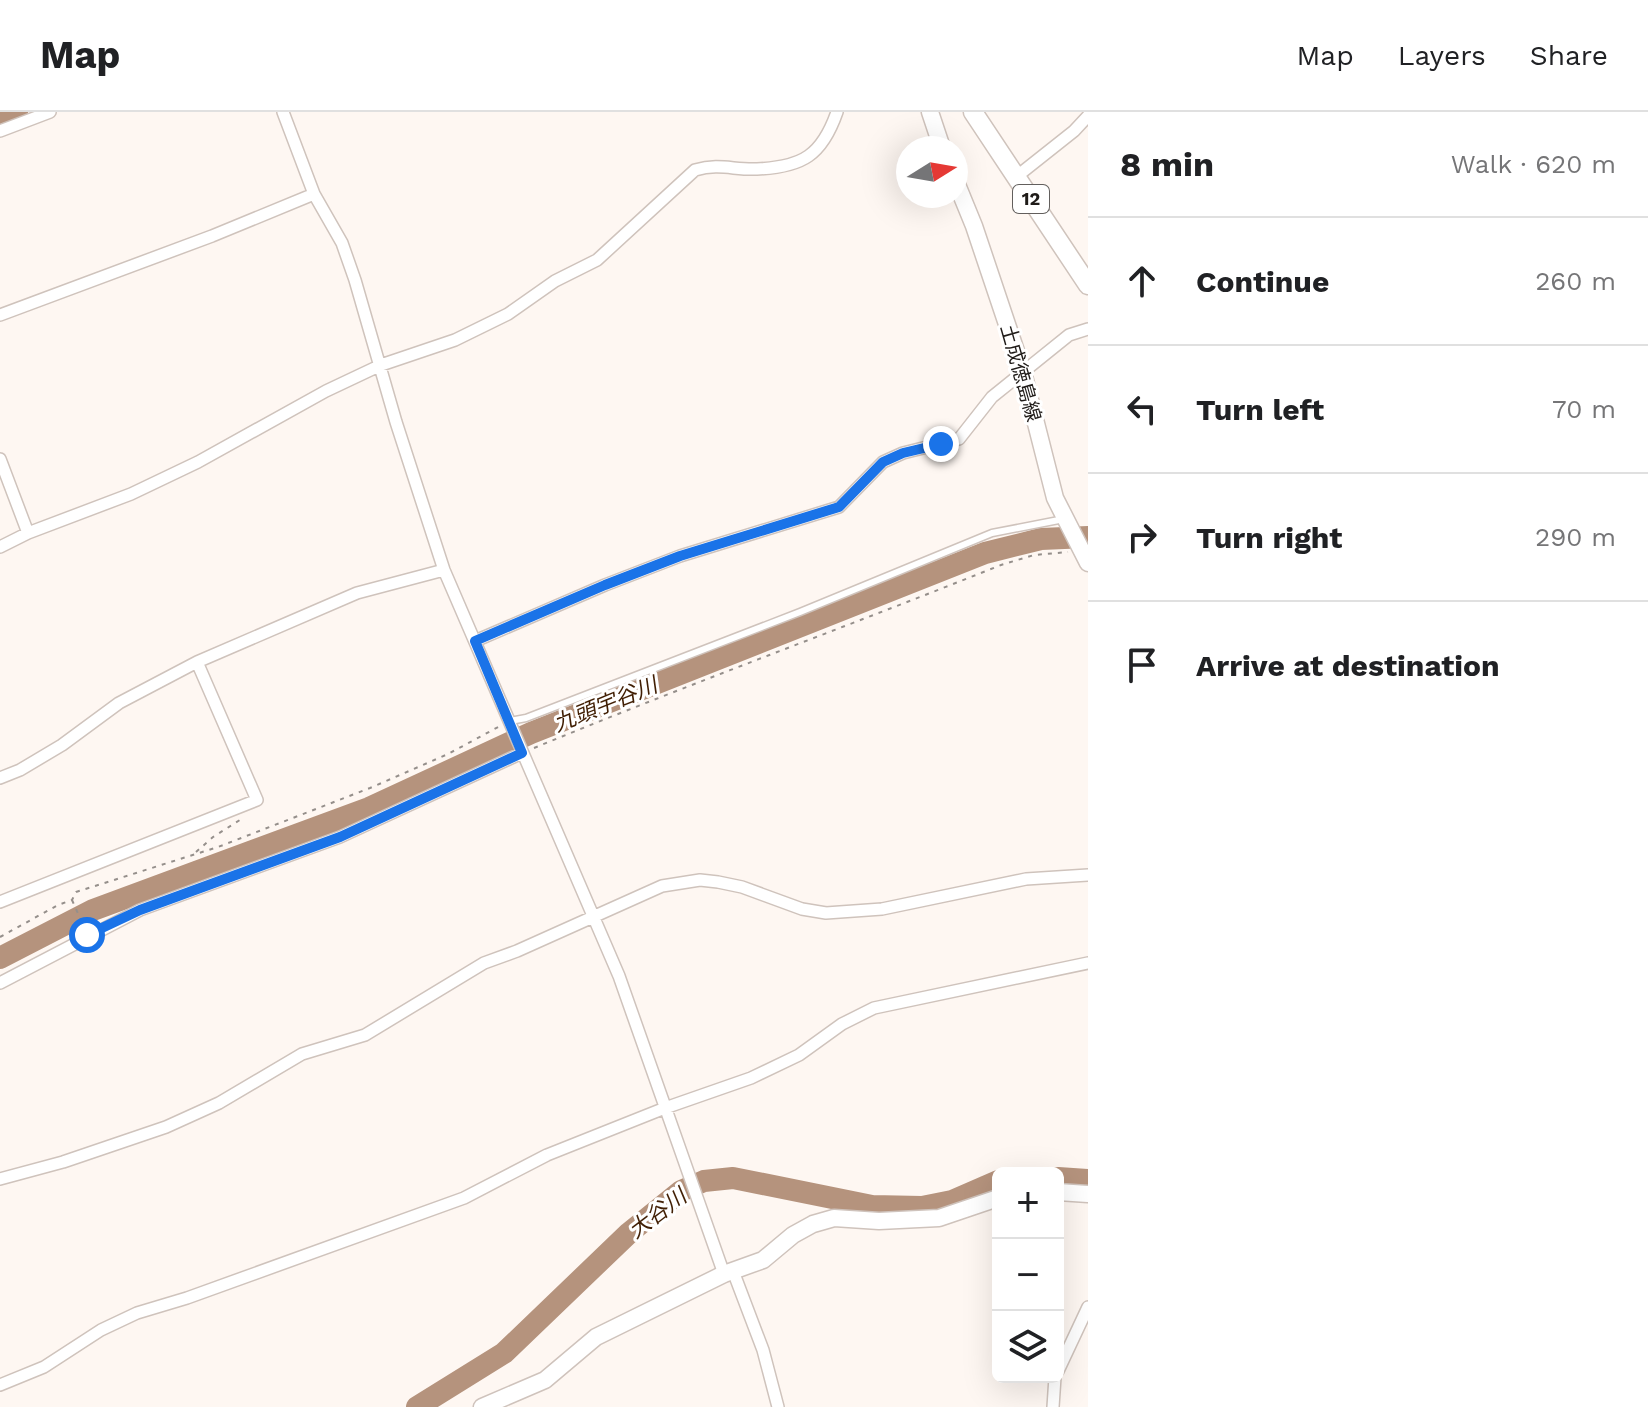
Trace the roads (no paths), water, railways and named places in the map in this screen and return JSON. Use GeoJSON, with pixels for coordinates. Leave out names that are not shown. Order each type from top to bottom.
{"type":"FeatureCollection","features":[{"type":"Feature","properties":{"kind":"main road","name":"12"},"geometry":{"type":"LineString","coordinates":[[973,112],[1088,285]]}},
{"type":"Feature","properties":{"kind":"street"},"geometry":{"type":"LineString","coordinates":[[0,131],[50,112]]}},
{"type":"Feature","properties":{"kind":"street"},"geometry":{"type":"LineString","coordinates":[[283,112],[314,194],[342,243],[444,570],[629,1002],[695,1194],[763,1350],[778,1407]]}},
{"type":"Feature","properties":{"kind":"street"},"geometry":{"type":"LineString","coordinates":[[0,547],[28,533],[131,494],[198,462],[326,391],[381,365],[455,340],[508,314],[555,281],[597,260],[695,170],[713,165],[757,169],[791,164],[811,157],[829,136],[837,112]]}},
{"type":"Feature","properties":{"kind":"street"},"geometry":{"type":"LineString","coordinates":[[930,112],[938,136]]}},
{"type":"Feature","properties":{"kind":"street"},"geometry":{"type":"LineString","coordinates":[[1016,177],[1088,116]]}},
{"type":"Feature","properties":{"kind":"street"},"geometry":{"type":"LineString","coordinates":[[0,315],[314,194]]}},
{"type":"Feature","properties":{"kind":"street","name":"土成徳島線"},"geometry":{"type":"LineString","coordinates":[[967,208],[1023,372],[1055,498],[1084,554]]}},
{"type":"Feature","properties":{"kind":"street"},"geometry":{"type":"LineString","coordinates":[[475,641],[680,556],[839,507],[883,462],[903,453],[959,439],[980,409],[1023,372],[1069,335],[1088,329]]}},
{"type":"Feature","properties":{"kind":"street"},"geometry":{"type":"LineString","coordinates":[[0,459],[28,533]]}},
{"type":"Feature","properties":{"kind":"street"},"geometry":{"type":"LineString","coordinates":[[0,778],[62,745],[119,703],[197,662],[357,593],[444,570]]}},
{"type":"Feature","properties":{"kind":"street"},"geometry":{"type":"LineString","coordinates":[[0,902],[257,800],[197,662]]}},
{"type":"Feature","properties":{"kind":"street"},"geometry":{"type":"LineString","coordinates":[[0,983],[140,910],[340,837],[521,751]]}},
{"type":"Feature","properties":{"kind":"street"},"geometry":{"type":"LineString","coordinates":[[0,1179],[63,1162],[166,1127],[219,1103],[302,1054],[365,1035],[484,963],[662,886],[700,880],[742,887],[802,909],[826,913],[882,909],[1026,879],[1088,875]]}},
{"type":"Feature","properties":{"kind":"street"},"geometry":{"type":"LineString","coordinates":[[0,1385],[44,1367],[101,1330],[137,1313],[187,1298],[464,1198],[547,1155],[763,1073],[799,1055],[842,1024],[874,1008],[1088,963]]}},
{"type":"Feature","properties":{"kind":"street"},"geometry":{"type":"LineString","coordinates":[[1064,1192],[1088,1194]]}},
{"type":"Feature","properties":{"kind":"street"},"geometry":{"type":"LineString","coordinates":[[482,1407],[545,1380],[596,1337],[729,1273],[763,1260],[793,1235],[813,1224],[834,1218],[879,1221],[939,1218],[992,1200]]}},
{"type":"Feature","properties":{"kind":"street"},"geometry":{"type":"LineString","coordinates":[[1064,1358],[1088,1307]]}},
{"type":"Feature","properties":{"kind":"street"},"geometry":{"type":"LineString","coordinates":[[1053,1407],[1055,1383]]}},
{"type":"Feature","properties":{"kind":"lane"},"geometry":{"type":"LineString","coordinates":[[511,723],[800,612],[992,533],[1066,524]]}},
{"type":"Feature","properties":{"kind":"waterway"},"geometry":{"type":"LineString","coordinates":[[0,119],[17,112]]}},
{"type":"Feature","properties":{"kind":"waterway","name":"九頭宇谷川"},"geometry":{"type":"LineString","coordinates":[[0,958],[93,910],[369,808],[531,733],[985,553],[1041,539],[1088,537]]}},
{"type":"Feature","properties":{"kind":"waterway","name":"大谷川"},"geometry":{"type":"LineString","coordinates":[[417,1407],[504,1353],[629,1233],[681,1191],[704,1181],[733,1178],[872,1206],[922,1207],[952,1201],[992,1184]]}},
{"type":"Feature","properties":{"kind":"waterway","name":"大谷川"},"geometry":{"type":"LineString","coordinates":[[1064,1178],[1088,1180]]}}]}
